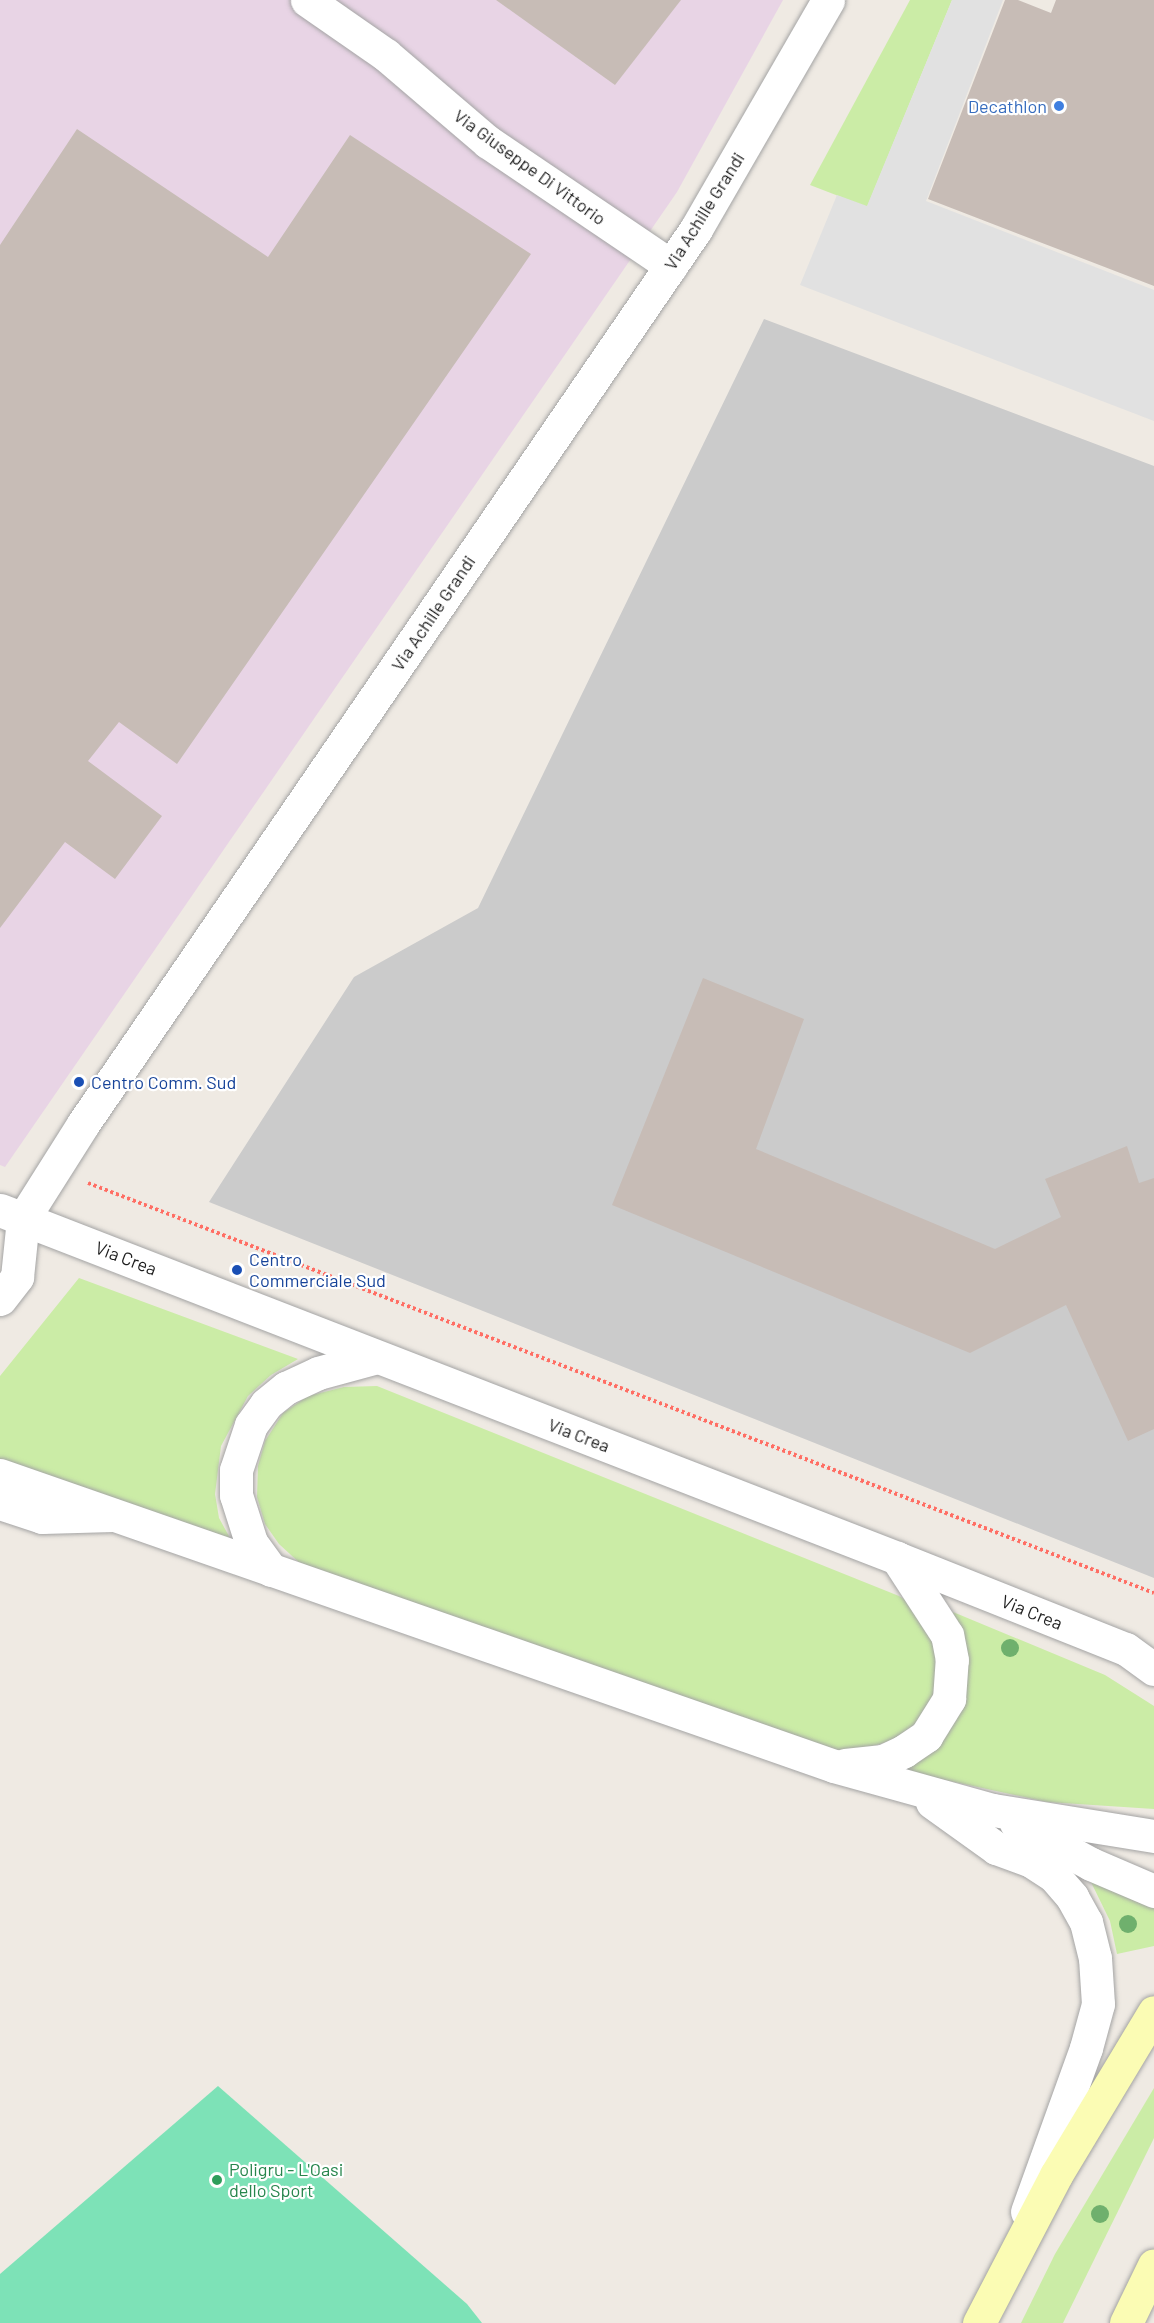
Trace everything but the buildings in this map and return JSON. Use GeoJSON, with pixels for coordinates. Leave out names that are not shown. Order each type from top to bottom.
{"type":"FeatureCollection","features":[{"type":"Feature","properties":{"kind":"main road"},"geometry":{"type":"LineString","coordinates":[[979,2323],[1016,2248],[1154,2012]]}},
{"type":"Feature","properties":{"kind":"main road"},"geometry":{"type":"LineString","coordinates":[[1125,2323],[1154,2265]]}},
{"type":"Feature","properties":{"kind":"street","name":"Via Giuseppe Di Vittorio"},"geometry":{"type":"LineString","coordinates":[[307,0],[386,55],[488,142],[670,266]]}},
{"type":"Feature","properties":{"kind":"street","name":"Via Achille Grandi"},"geometry":{"type":"LineString","coordinates":[[8,1220],[54,1169],[670,266],[726,179],[828,0]]}},
{"type":"Feature","properties":{"kind":"street"},"geometry":{"type":"LineString","coordinates":[[0,1299],[17,1277],[8,1220]]}},
{"type":"Feature","properties":{"kind":"street","name":"Via Crea"},"geometry":{"type":"LineString","coordinates":[[8,1220],[377,1357],[1140,1652],[1154,1669]]}},
{"type":"Feature","properties":{"kind":"street"},"geometry":{"type":"LineString","coordinates":[[271,1570],[251,1542],[236,1495],[236,1470],[251,1425],[266,1404],[286,1388],[318,1373],[377,1357]]}},
{"type":"Feature","properties":{"kind":"street"},"geometry":{"type":"LineString","coordinates":[[0,1475],[834,1766],[918,1792],[993,1810],[1154,1836]]}},
{"type":"Feature","properties":{"kind":"street"},"geometry":{"type":"LineString","coordinates":[[0,1503],[42,1518],[113,1515]]}},
{"type":"Feature","properties":{"kind":"street"},"geometry":{"type":"LineString","coordinates":[[834,1766],[883,1761],[904,1751],[926,1736],[949,1699],[952,1660],[946,1635],[897,1558]]}},
{"type":"Feature","properties":{"kind":"street"},"geometry":{"type":"LineString","coordinates":[[918,1792],[996,1848],[1031,1861],[1054,1876],[1072,1897],[1086,1922],[1097,1969],[1098,2004],[1086,2048],[1045,2155],[1016,2248]]}},
{"type":"Feature","properties":{"kind":"street"},"geometry":{"type":"LineString","coordinates":[[993,1810],[1091,1864],[1154,1891]]}},
{"type":"Feature","properties":{"kind":"path"},"geometry":{"type":"LineString","coordinates":[[54,1169],[1154,1593]]}},
{"type":"Feature","properties":{"kind":"shaded area"},"geometry":{"type":"Polygon","coordinates":[[[0,0],[783,0],[677,192],[5,1167],[0,1165],[0,0]]]}},
{"type":"Feature","properties":{"kind":"shaded area"},"geometry":{"type":"Polygon","coordinates":[[[952,0],[1003,0],[926,201],[1154,290],[1154,421],[800,285],[837,195],[867,206],[952,0]]]}},
{"type":"Feature","properties":{"kind":"shaded area"},"geometry":{"type":"Polygon","coordinates":[[[764,319],[1154,466],[1154,1578],[209,1202],[354,977],[478,908],[764,319]]]}},
{"type":"Feature","properties":{"kind":"green space"},"geometry":{"type":"Polygon","coordinates":[[[910,0],[952,0],[867,207],[810,185],[910,0]]]}},
{"type":"Feature","properties":{"kind":"green space"},"geometry":{"type":"Polygon","coordinates":[[[79,1278],[298,1359],[271,1375],[248,1396],[221,1446],[215,1494],[219,1518],[230,1538],[0,1460],[0,1376],[79,1278]]]}},
{"type":"Feature","properties":{"kind":"green space"},"geometry":{"type":"Polygon","coordinates":[[[377,1386],[899,1596],[910,1603],[936,1643],[939,1668],[933,1695],[918,1722],[891,1741],[850,1752],[833,1749],[303,1566],[279,1544],[265,1524],[257,1497],[258,1466],[265,1441],[283,1413],[308,1396],[344,1387],[377,1386]]]}},
{"type":"Feature","properties":{"kind":"green space"},"geometry":{"type":"Polygon","coordinates":[[[953,1612],[1105,1675],[1154,1706],[1154,1809],[1047,1802],[899,1770],[963,1639],[953,1612]]]}},
{"type":"Feature","properties":{"kind":"green space"},"geometry":{"type":"Polygon","coordinates":[[[1090,1880],[1154,1906],[1154,1946],[1117,1954],[1110,1921],[1090,1880]]]}},
{"type":"Feature","properties":{"kind":"green space","name":"Poligru - L'Oasi dello Sport"},"geometry":{"type":"Polygon","coordinates":[[[218,2086],[467,2304],[482,2323],[0,2323],[0,2274],[218,2086]]]}},
{"type":"Feature","properties":{"kind":"green space"},"geometry":{"type":"Polygon","coordinates":[[[1154,2088],[1154,2138],[1063,2323],[1021,2323],[1055,2254],[1154,2088]]]}},
{"type":"Feature","properties":{"kind":"place","name":"Decathlon"},"geometry":{"type":"Point","coordinates":[1059,106]}},
{"type":"Feature","properties":{"kind":"place","name":"Centro Comm. Sud"},"geometry":{"type":"Point","coordinates":[79,1082]}},
{"type":"Feature","properties":{"kind":"place","name":"Centro Commerciale Sud"},"geometry":{"type":"Point","coordinates":[237,1270]}},
{"type":"Feature","properties":{"kind":"place","name":"Poligru - L'Oasi dello Sport"},"geometry":{"type":"Point","coordinates":[217,2180]}}]}
